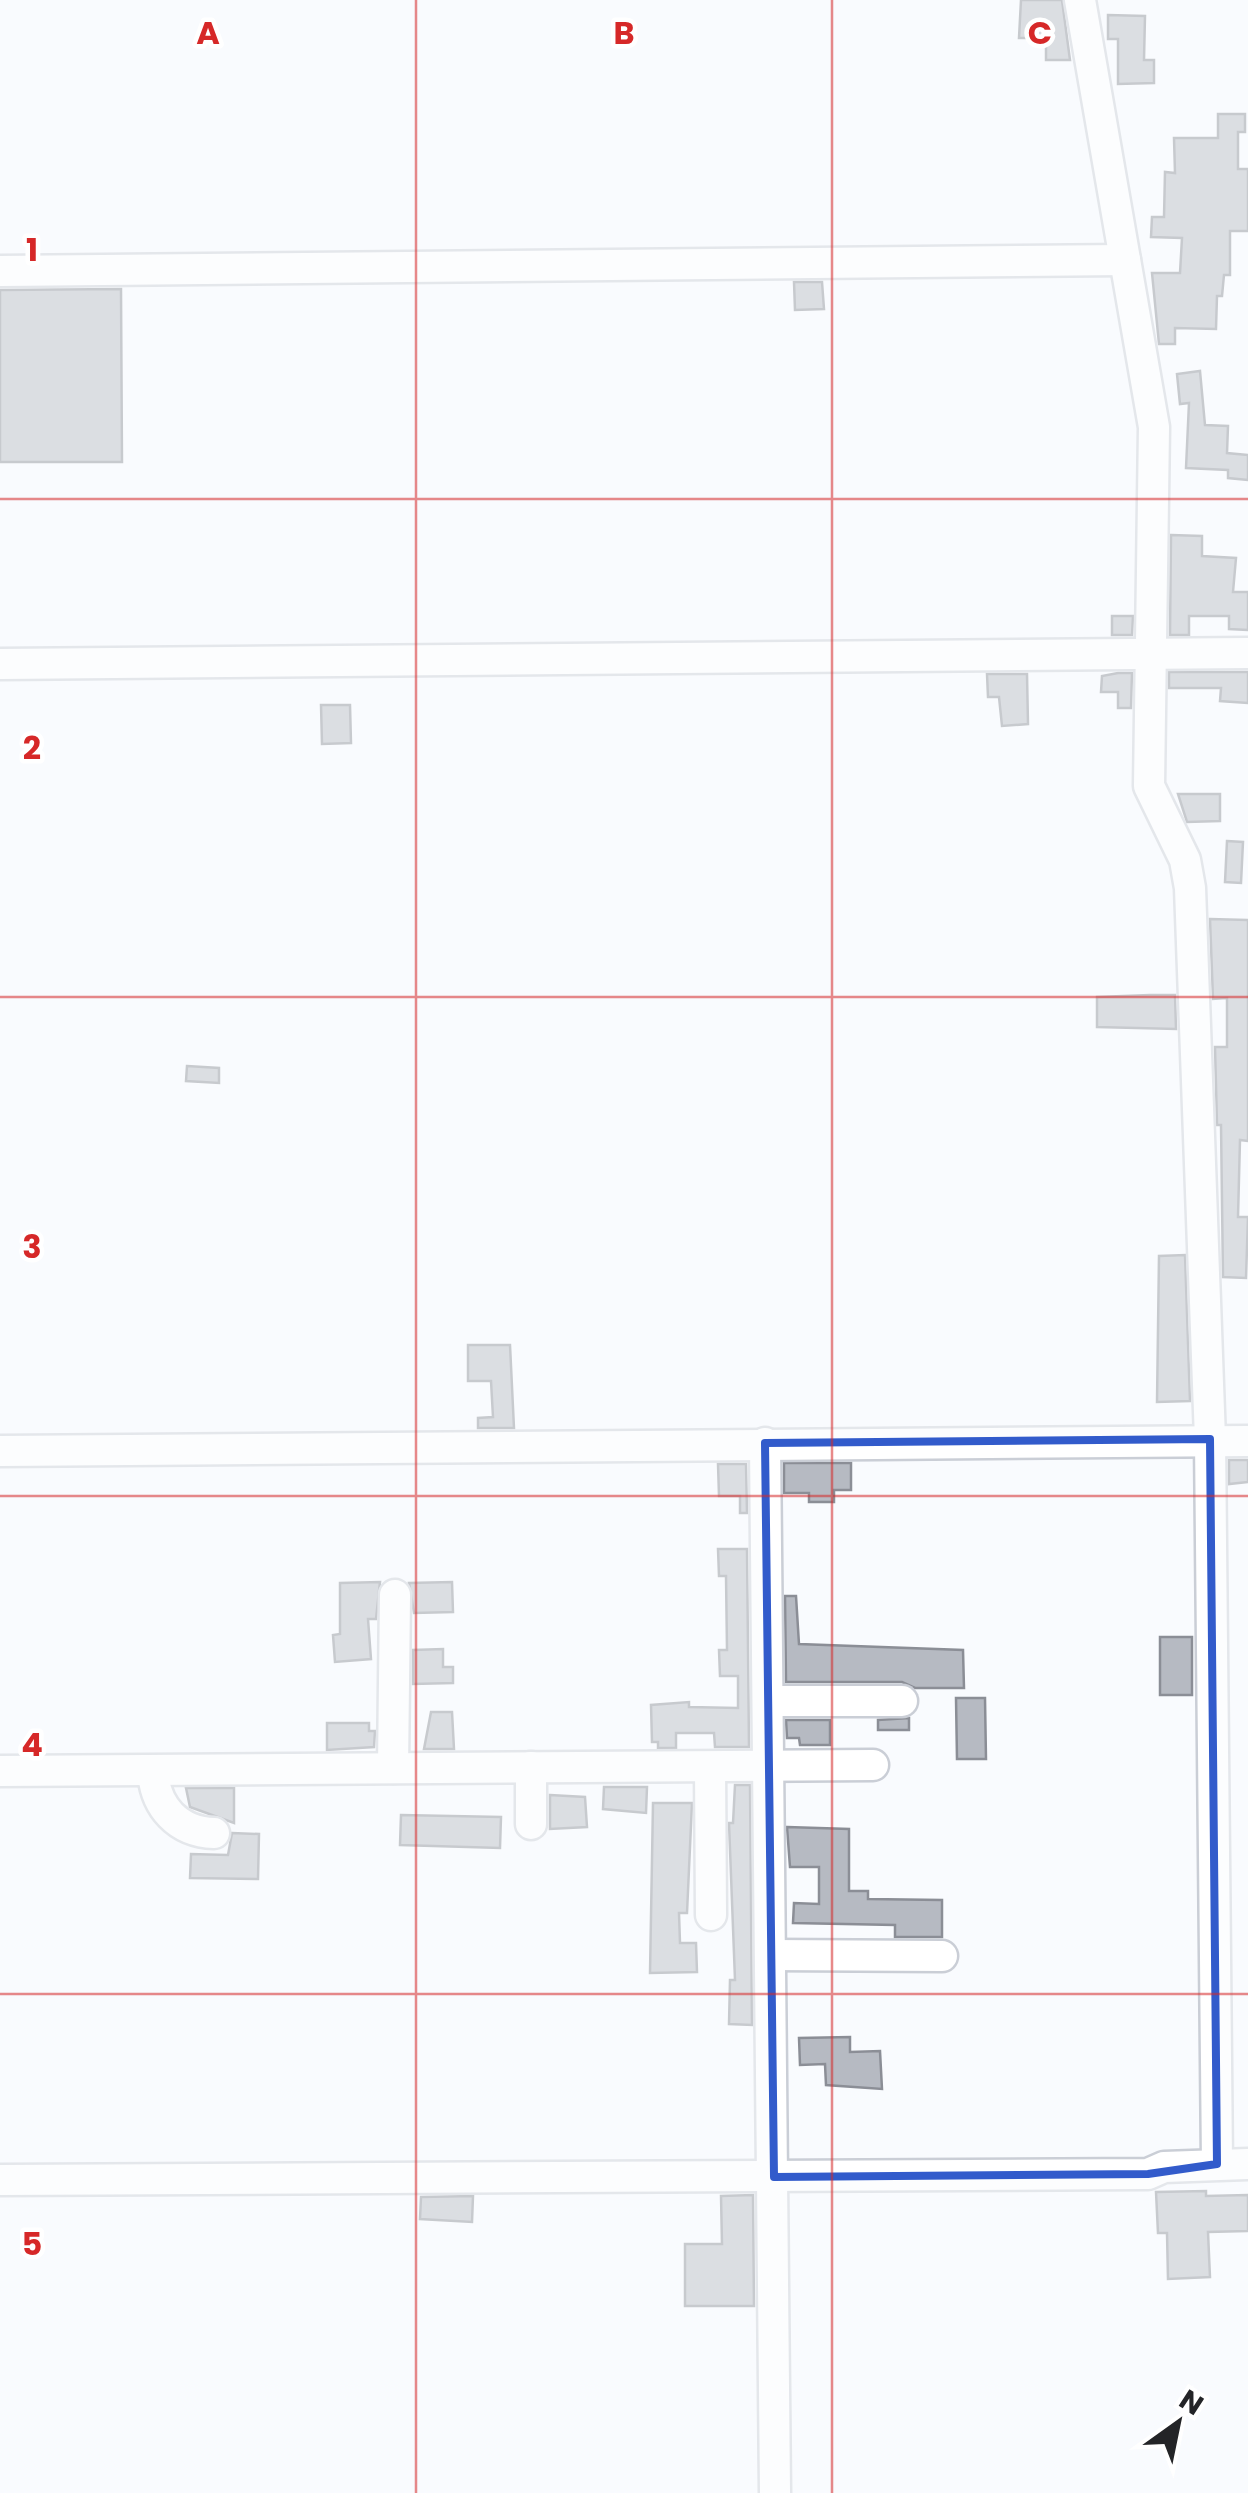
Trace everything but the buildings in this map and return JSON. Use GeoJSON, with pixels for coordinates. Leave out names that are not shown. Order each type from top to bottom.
{"type":"FeatureCollection","features":[{"type":"Feature","properties":{"kind":"street"},"geometry":{"type":"LineString","coordinates":[[1080,0],[1154,427],[1149,786],[1185,860],[1190,888],[1210,1439],[1217,2164]]}},
{"type":"Feature","properties":{"kind":"street"},"geometry":{"type":"LineString","coordinates":[[0,271],[1125,260]]}},
{"type":"Feature","properties":{"kind":"street"},"geometry":{"type":"LineString","coordinates":[[0,664],[1248,653]]}},
{"type":"Feature","properties":{"kind":"street"},"geometry":{"type":"LineString","coordinates":[[0,1451],[1248,1441]]}},
{"type":"Feature","properties":{"kind":"street"},"geometry":{"type":"LineString","coordinates":[[766,1443],[775,2493]]}},
{"type":"Feature","properties":{"kind":"street"},"geometry":{"type":"LineString","coordinates":[[393,1768],[395,1595]]}},
{"type":"Feature","properties":{"kind":"street"},"geometry":{"type":"LineString","coordinates":[[770,1700],[902,1701]]}},
{"type":"Feature","properties":{"kind":"street"},"geometry":{"type":"LineString","coordinates":[[0,1771],[873,1765]]}},
{"type":"Feature","properties":{"kind":"street"},"geometry":{"type":"LineString","coordinates":[[710,1766],[711,1915]]}},
{"type":"Feature","properties":{"kind":"street"},"geometry":{"type":"LineString","coordinates":[[531,1767],[531,1824]]}},
{"type":"Feature","properties":{"kind":"street"},"geometry":{"type":"LineString","coordinates":[[153,1771],[154,1794],[178,1825],[192,1832],[214,1833]]}},
{"type":"Feature","properties":{"kind":"street"},"geometry":{"type":"LineString","coordinates":[[771,1954],[942,1956]]}},
{"type":"Feature","properties":{"kind":"street"},"geometry":{"type":"LineString","coordinates":[[0,2180],[1148,2174],[1164,2168],[1248,2164]]}},
{"type":"Feature","properties":{"kind":"highlighted area"},"geometry":{"type":"Polygon","coordinates":[[[1210,1439],[1217,2164],[1148,2174],[774,2177],[765,1443],[1210,1439]]]}}]}
